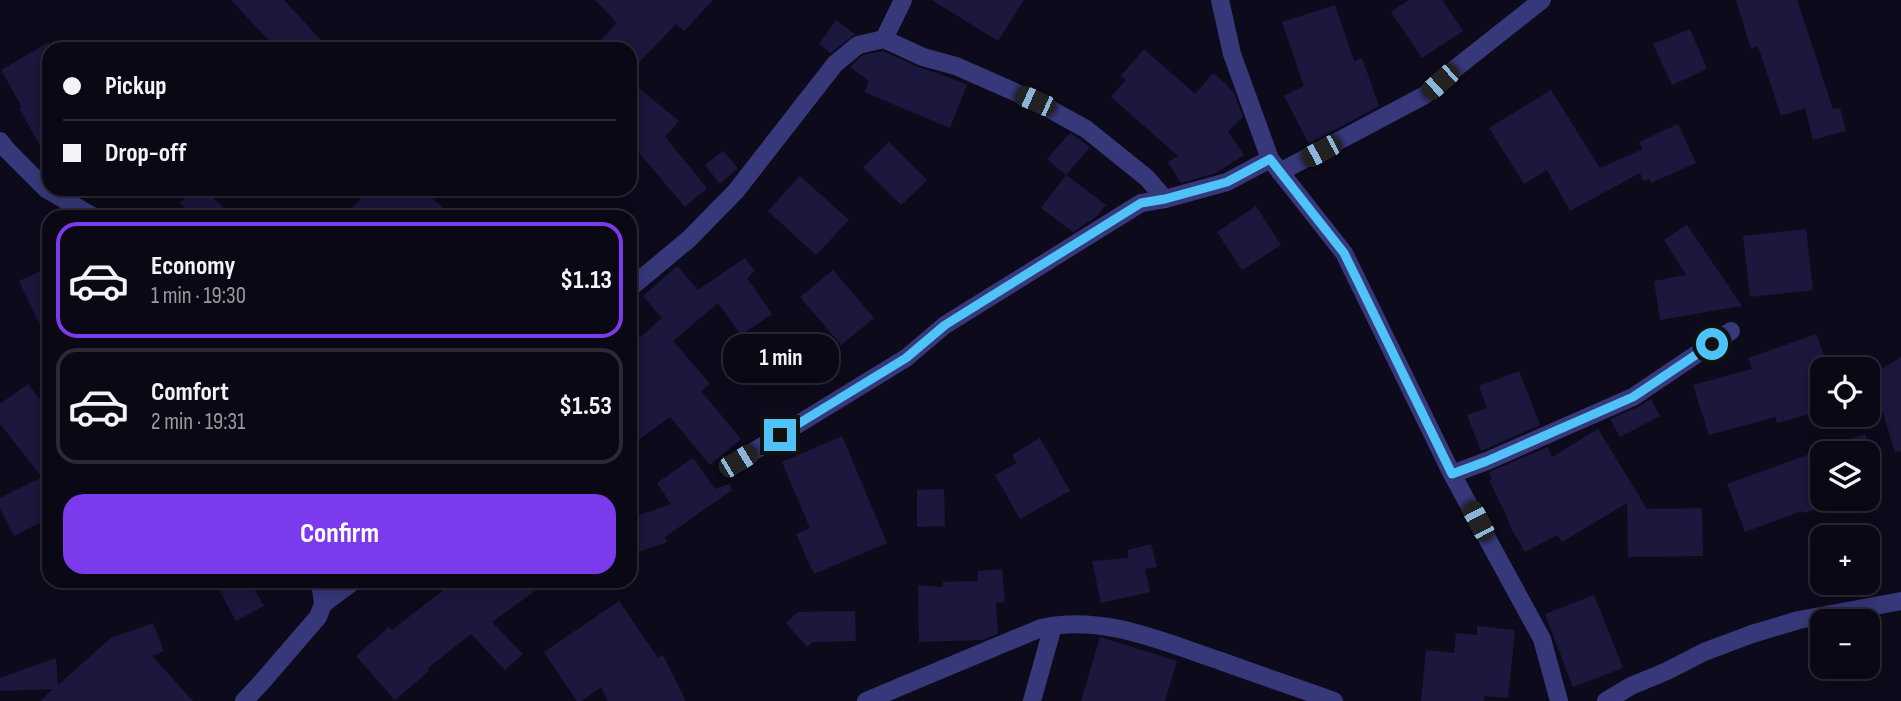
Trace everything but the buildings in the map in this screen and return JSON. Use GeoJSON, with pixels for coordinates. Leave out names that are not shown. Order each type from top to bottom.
{"type":"FeatureCollection","features":[{"type":"Feature","properties":{"kind":"street"},"geometry":{"type":"LineString","coordinates":[[884,38],[903,0]]}},
{"type":"Feature","properties":{"kind":"street"},"geometry":{"type":"LineString","coordinates":[[1220,0],[1232,54],[1275,166],[1344,253],[1452,474],[1542,639],[1559,701]]}},
{"type":"Feature","properties":{"kind":"street"},"geometry":{"type":"LineString","coordinates":[[738,461],[906,358],[945,325],[1141,203],[1227,182],[1275,166],[1425,95],[1542,0]]}},
{"type":"Feature","properties":{"kind":"street"},"geometry":{"type":"LineString","coordinates":[[637,282],[689,239],[736,191],[835,64],[858,45],[884,38],[923,57],[956,66],[1024,96],[1086,129],[1147,178],[1165,199]]}},
{"type":"Feature","properties":{"kind":"street"},"geometry":{"type":"LineString","coordinates":[[0,141],[42,185]]}},
{"type":"Feature","properties":{"kind":"street"},"geometry":{"type":"LineString","coordinates":[[58,196],[82,210]]}},
{"type":"Feature","properties":{"kind":"street"},"geometry":{"type":"LineString","coordinates":[[1452,474],[1633,397],[1731,331]]}},
{"type":"Feature","properties":{"kind":"street"},"geometry":{"type":"LineString","coordinates":[[244,701],[318,617],[323,604],[321,588]]}},
{"type":"Feature","properties":{"kind":"street"},"geometry":{"type":"LineString","coordinates":[[323,604],[345,588]]}},
{"type":"Feature","properties":{"kind":"street"},"geometry":{"type":"LineString","coordinates":[[1606,701],[1631,686],[1704,652],[1752,634],[1799,621],[1901,601]]}},
{"type":"Feature","properties":{"kind":"street"},"geometry":{"type":"LineString","coordinates":[[866,701],[1041,628],[1065,623],[1094,625],[1152,637],[1334,701]]}},
{"type":"Feature","properties":{"kind":"street"},"geometry":{"type":"LineString","coordinates":[[1032,701],[1053,626]]}},
{"type":"Feature","properties":{"kind":"route"},"geometry":{"type":"LineString","coordinates":[[780,435],[906,358],[945,325],[1141,203],[1227,182],[1270,159],[1344,253],[1452,474],[1633,397],[1712,344]]}}]}
